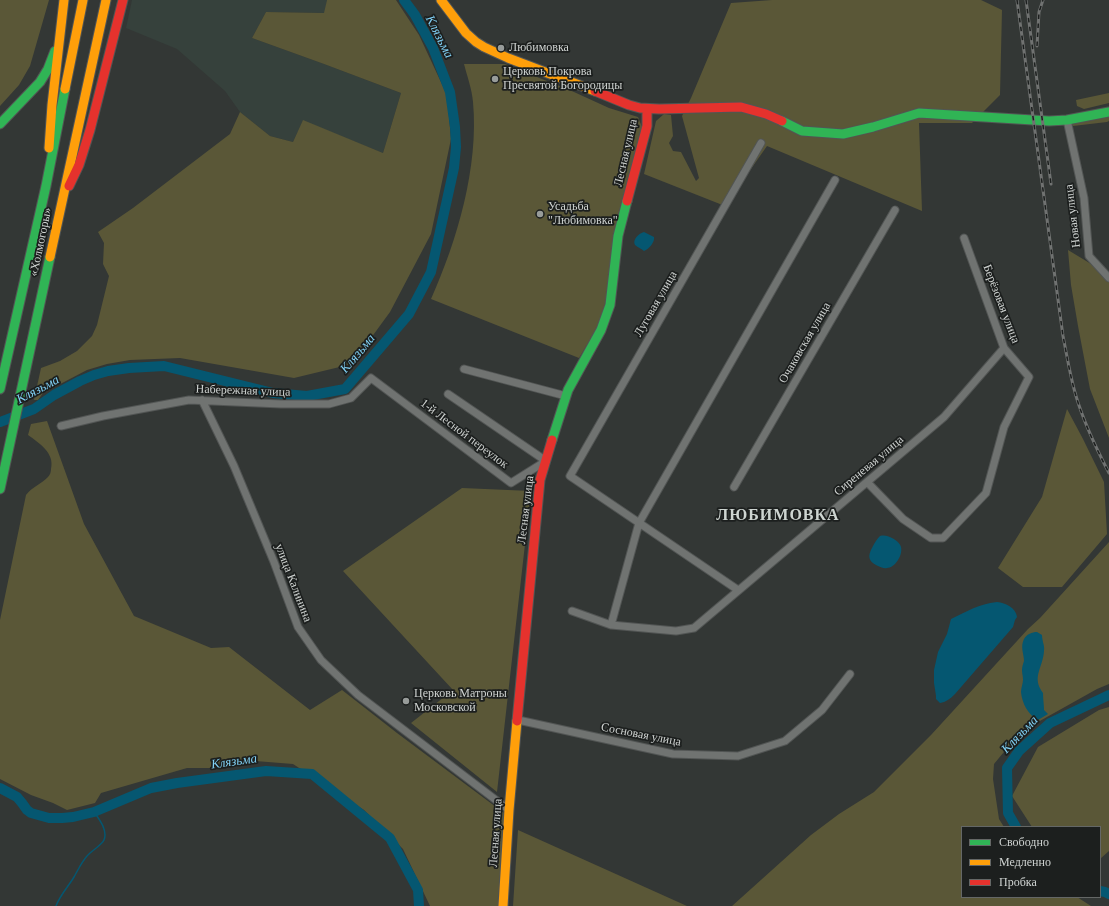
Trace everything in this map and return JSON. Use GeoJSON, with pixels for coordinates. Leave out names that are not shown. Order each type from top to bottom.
{"type":"FeatureCollection","features":[{"type":"Feature","properties":{"kind":"main road"},"geometry":{"type":"LineString","coordinates":[[46,186],[52,105],[64,0]]}},
{"type":"Feature","properties":{"kind":"main road","name":"«Холмогоры»"},"geometry":{"type":"LineString","coordinates":[[0,389],[46,186],[83,0]]}},
{"type":"Feature","properties":{"kind":"main road","name":"«Холмогоры»"},"geometry":{"type":"LineString","coordinates":[[0,489],[106,0]]}},
{"type":"Feature","properties":{"kind":"main road"},"geometry":{"type":"LineString","coordinates":[[61,204],[79,165],[90,130],[123,0]]}},
{"type":"Feature","properties":{"kind":"main road"},"geometry":{"type":"LineString","coordinates":[[444,3],[459,24],[472,38],[491,51],[508,59],[629,105],[647,108],[741,107],[766,114],[802,131],[843,134],[874,127],[919,113],[1049,121],[1067,120],[1109,112]]}},
{"type":"Feature","properties":{"kind":"main road"},"geometry":{"type":"LineString","coordinates":[[0,124],[40,82],[48,68],[59,39]]}},
{"type":"Feature","properties":{"kind":"main road","name":"Лесная улица"},"geometry":{"type":"LineString","coordinates":[[503,906],[509,810],[540,480],[568,390],[601,330],[610,305],[618,236],[646,126],[647,108]]}},
{"type":"Feature","properties":{"kind":"street","name":"Новая улица"},"geometry":{"type":"LineString","coordinates":[[1067,120],[1084,198],[1089,256],[1109,278]]}},
{"type":"Feature","properties":{"kind":"street","name":"Луговая улица"},"geometry":{"type":"LineString","coordinates":[[639,523],[570,476],[761,143]]}},
{"type":"Feature","properties":{"kind":"street"},"geometry":{"type":"LineString","coordinates":[[611,625],[639,523],[835,180]]}},
{"type":"Feature","properties":{"kind":"street","name":"Очаковская улица"},"geometry":{"type":"LineString","coordinates":[[734,487],[895,210]]}},
{"type":"Feature","properties":{"kind":"street","name":"Берёзовая улица"},"geometry":{"type":"LineString","coordinates":[[867,482],[903,519],[931,538],[943,538],[986,493],[1004,427],[1029,378],[1004,348],[964,238]]}},
{"type":"Feature","properties":{"kind":"street","name":"Сиреневая улица"},"geometry":{"type":"LineString","coordinates":[[572,611],[611,625],[676,631],[694,628],[944,417],[1004,348]]}},
{"type":"Feature","properties":{"kind":"street"},"geometry":{"type":"LineString","coordinates":[[464,369],[566,396]]}},
{"type":"Feature","properties":{"kind":"street","name":"Набережная улица"},"geometry":{"type":"LineString","coordinates":[[60,426],[103,416],[189,400],[281,404],[329,404],[351,398],[371,378]]}},
{"type":"Feature","properties":{"kind":"street","name":"1-й Лесной переулок"},"geometry":{"type":"LineString","coordinates":[[371,378],[511,483],[546,461]]}},
{"type":"Feature","properties":{"kind":"street"},"geometry":{"type":"LineString","coordinates":[[448,394],[546,461]]}},
{"type":"Feature","properties":{"kind":"street","name":"улица Калинина"},"geometry":{"type":"LineString","coordinates":[[202,400],[234,466],[274,562],[298,627],[321,660],[358,695],[509,810]]}},
{"type":"Feature","properties":{"kind":"street"},"geometry":{"type":"LineString","coordinates":[[639,523],[738,590]]}},
{"type":"Feature","properties":{"kind":"street","name":"Сосновая улица"},"geometry":{"type":"LineString","coordinates":[[518,720],[673,754],[738,756],[785,741],[822,710],[850,674]]}},
{"type":"Feature","properties":{"kind":"shaded area"},"geometry":{"type":"Polygon","coordinates":[[[0,0],[49,0],[30,66],[19,85],[0,106],[0,0]]]}},
{"type":"Feature","properties":{"kind":"shaded area"},"geometry":{"type":"Polygon","coordinates":[[[132,0],[327,0],[325,13],[266,12],[252,38],[401,93],[383,153],[303,121],[293,142],[270,136],[240,112],[225,91],[177,49],[126,28],[132,0]]]}},
{"type":"Feature","properties":{"kind":"shaded area"},"geometry":{"type":"Polygon","coordinates":[[[327,0],[396,0],[419,35],[447,95],[451,139],[431,234],[390,312],[352,364],[294,378],[180,358],[130,360],[107,364],[87,370],[43,393],[38,400],[34,400],[41,368],[60,361],[77,351],[92,336],[97,325],[109,276],[103,264],[104,243],[98,232],[133,208],[230,134],[240,112],[270,136],[293,142],[303,120],[383,153],[401,93],[252,38],[266,12],[324,13],[327,0]]]}},
{"type":"Feature","properties":{"kind":"shaded area"},"geometry":{"type":"Polygon","coordinates":[[[772,0],[981,0],[1002,10],[1000,95],[972,123],[919,123],[922,211],[767,146],[725,206],[644,174],[656,121],[664,114],[671,115],[673,136],[669,143],[673,151],[681,152],[696,181],[699,178],[682,116],[731,3],[772,0]]]}},
{"type":"Feature","properties":{"kind":"shaded area","name":"Усадьба \"Любимовка\""},"geometry":{"type":"Polygon","coordinates":[[[464,64],[505,64],[609,108],[638,117],[642,127],[615,227],[605,307],[598,327],[579,358],[431,299],[441,277],[457,228],[464,203],[473,152],[473,102],[471,87],[464,64]]]}},
{"type":"Feature","properties":{"kind":"shaded area"},"geometry":{"type":"Polygon","coordinates":[[[1109,93],[1109,103],[1084,109],[1077,106],[1076,100],[1109,93]]]}},
{"type":"Feature","properties":{"kind":"shaded area"},"geometry":{"type":"Polygon","coordinates":[[[1109,114],[1109,121],[1107,122],[1073,126],[1070,123],[1109,114]]]}},
{"type":"Feature","properties":{"kind":"shaded area"},"geometry":{"type":"Polygon","coordinates":[[[1068,250],[1109,276],[1109,438],[1090,389],[1071,285],[1068,250]]]}},
{"type":"Feature","properties":{"kind":"shaded area"},"geometry":{"type":"Polygon","coordinates":[[[1067,409],[1104,482],[1107,534],[1062,587],[1023,587],[998,568],[1042,497],[1067,409]]]}},
{"type":"Feature","properties":{"kind":"shaded area"},"geometry":{"type":"Polygon","coordinates":[[[47,421],[84,524],[134,616],[211,648],[229,647],[310,710],[342,690],[504,813],[498,906],[430,906],[403,849],[364,810],[293,764],[243,760],[214,768],[187,768],[101,793],[95,803],[67,810],[31,795],[0,779],[0,620],[26,495],[48,477],[51,472],[52,463],[48,453],[41,445],[28,435],[31,424],[47,421]]]}},
{"type":"Feature","properties":{"kind":"shaded area"},"geometry":{"type":"Polygon","coordinates":[[[462,488],[531,491],[497,792],[411,723],[453,690],[343,571],[462,488]]]}},
{"type":"Feature","properties":{"kind":"shaded area"},"geometry":{"type":"Polygon","coordinates":[[[1109,542],[1109,684],[1097,689],[1038,722],[1008,747],[994,764],[993,779],[999,819],[1003,826],[961,826],[961,898],[1079,898],[1091,906],[732,906],[811,835],[839,814],[874,792],[931,735],[1028,629],[1040,618],[1109,542]]]}},
{"type":"Feature","properties":{"kind":"shaded area"},"geometry":{"type":"Polygon","coordinates":[[[1109,707],[1109,851],[1101,858],[1101,826],[1031,826],[1012,796],[1038,747],[1099,710],[1109,707]]]}},
{"type":"Feature","properties":{"kind":"shaded area"},"geometry":{"type":"Polygon","coordinates":[[[518,830],[687,906],[513,906],[518,830]]]}},
{"type":"Feature","properties":{"kind":"water"},"geometry":{"type":"Polygon","coordinates":[[[644,232],[654,237],[654,241],[648,249],[644,251],[635,245],[634,241],[636,237],[644,232]]]}},
{"type":"Feature","properties":{"kind":"water"},"geometry":{"type":"Polygon","coordinates":[[[880,536],[892,538],[900,544],[901,554],[893,566],[885,568],[874,564],[870,560],[869,555],[871,549],[880,536]]]}},
{"type":"Feature","properties":{"kind":"water"},"geometry":{"type":"Polygon","coordinates":[[[997,602],[1007,605],[1015,611],[1017,617],[1013,627],[955,694],[948,700],[940,703],[936,699],[934,670],[938,652],[947,634],[951,619],[979,606],[997,602]]]}},
{"type":"Feature","properties":{"kind":"water"},"geometry":{"type":"Polygon","coordinates":[[[1037,632],[1042,635],[1044,649],[1038,682],[1043,693],[1044,710],[1048,714],[1038,720],[1031,715],[1026,708],[1021,692],[1023,680],[1022,669],[1024,661],[1022,648],[1023,642],[1025,637],[1031,633],[1037,632]]]}},
{"type":"Feature","properties":{"kind":"waterway","name":"Клязьма"},"geometry":{"type":"LineString","coordinates":[[0,422],[34,409],[54,395],[94,375],[129,368],[164,366],[273,393],[307,396],[345,389],[409,314],[431,272],[454,168],[456,147],[455,127],[450,92],[433,48],[415,15],[404,0]]}},
{"type":"Feature","properties":{"kind":"waterway","name":"Клязьма"},"geometry":{"type":"LineString","coordinates":[[1015,826],[1008,813],[1007,768],[1019,751],[1050,723],[1109,695]]}},
{"type":"Feature","properties":{"kind":"waterway","name":"Клязьма"},"geometry":{"type":"LineString","coordinates":[[0,788],[17,797],[31,813],[49,818],[62,818],[94,812],[151,788],[177,783],[266,771],[312,774],[390,838],[418,890],[419,906]]}},
{"type":"Feature","properties":{"kind":"waterway"},"geometry":{"type":"LineString","coordinates":[[56,906],[81,864],[104,840],[104,829],[94,812]]}},
{"type":"Feature","properties":{"kind":"waterway","name":"Клязьма"},"geometry":{"type":"LineString","coordinates":[[1101,891],[1109,894]]}},
{"type":"Feature","properties":{"kind":"railway"},"geometry":{"type":"LineString","coordinates":[[1017,0],[1067,358],[1079,406],[1095,445],[1109,473]]}},
{"type":"Feature","properties":{"kind":"railway"},"geometry":{"type":"LineString","coordinates":[[1026,0],[1051,184]]}},
{"type":"Feature","properties":{"kind":"railway"},"geometry":{"type":"LineString","coordinates":[[1037,46],[1039,12],[1043,0]]}},
{"type":"Feature","properties":{"kind":"traffic: fast"},"geometry":{"type":"LineString","coordinates":[[0,124],[40,82],[48,69],[55,51]]}},
{"type":"Feature","properties":{"kind":"traffic: fast"},"geometry":{"type":"LineString","coordinates":[[0,389],[46,186],[65,89]]}},
{"type":"Feature","properties":{"kind":"traffic: fast"},"geometry":{"type":"LineString","coordinates":[[782,121],[802,131],[843,134],[873,127],[919,113],[1049,121],[1067,120],[1109,112]]}},
{"type":"Feature","properties":{"kind":"traffic: fast"},"geometry":{"type":"LineString","coordinates":[[552,440],[568,390],[601,330],[610,305],[618,236],[627,201]]}},
{"type":"Feature","properties":{"kind":"traffic: fast"},"geometry":{"type":"LineString","coordinates":[[0,489],[50,257]]}},
{"type":"Feature","properties":{"kind":"traffic: slow"},"geometry":{"type":"LineString","coordinates":[[49,148],[52,105],[64,0]]}},
{"type":"Feature","properties":{"kind":"traffic: slow"},"geometry":{"type":"LineString","coordinates":[[65,89],[83,0]]}},
{"type":"Feature","properties":{"kind":"traffic: slow"},"geometry":{"type":"LineString","coordinates":[[50,257],[106,0]]}},
{"type":"Feature","properties":{"kind":"traffic: slow"},"geometry":{"type":"LineString","coordinates":[[441,0],[466,33],[484,47],[508,58],[595,91]]}},
{"type":"Feature","properties":{"kind":"traffic: slow"},"geometry":{"type":"LineString","coordinates":[[503,906],[509,810],[517,721]]}},
{"type":"Feature","properties":{"kind":"traffic: jam"},"geometry":{"type":"LineString","coordinates":[[69,186],[79,165],[90,130],[123,0]]}},
{"type":"Feature","properties":{"kind":"traffic: jam"},"geometry":{"type":"LineString","coordinates":[[595,91],[640,108],[741,107],[766,114],[782,121]]}},
{"type":"Feature","properties":{"kind":"traffic: jam"},"geometry":{"type":"LineString","coordinates":[[627,201],[647,126],[647,109]]}},
{"type":"Feature","properties":{"kind":"traffic: jam"},"geometry":{"type":"LineString","coordinates":[[517,721],[540,480],[552,440]]}},
{"type":"Feature","properties":{"kind":"place","name":"Любимовка"},"geometry":{"type":"Point","coordinates":[501,48]}},
{"type":"Feature","properties":{"kind":"place","name":"Церковь Покрова Пресвятой Богородицы"},"geometry":{"type":"Point","coordinates":[495,79]}},
{"type":"Feature","properties":{"kind":"place","name":"Усадьба \"Любимовка\""},"geometry":{"type":"Point","coordinates":[540,214]}},
{"type":"Feature","properties":{"kind":"place","name":"Церковь Матроны Московской"},"geometry":{"type":"Point","coordinates":[406,701]}},
{"type":"Feature","properties":{"kind":"district","name":"ЛЮБИМОВКА"},"geometry":{"type":"Point","coordinates":[778,516]}}]}
